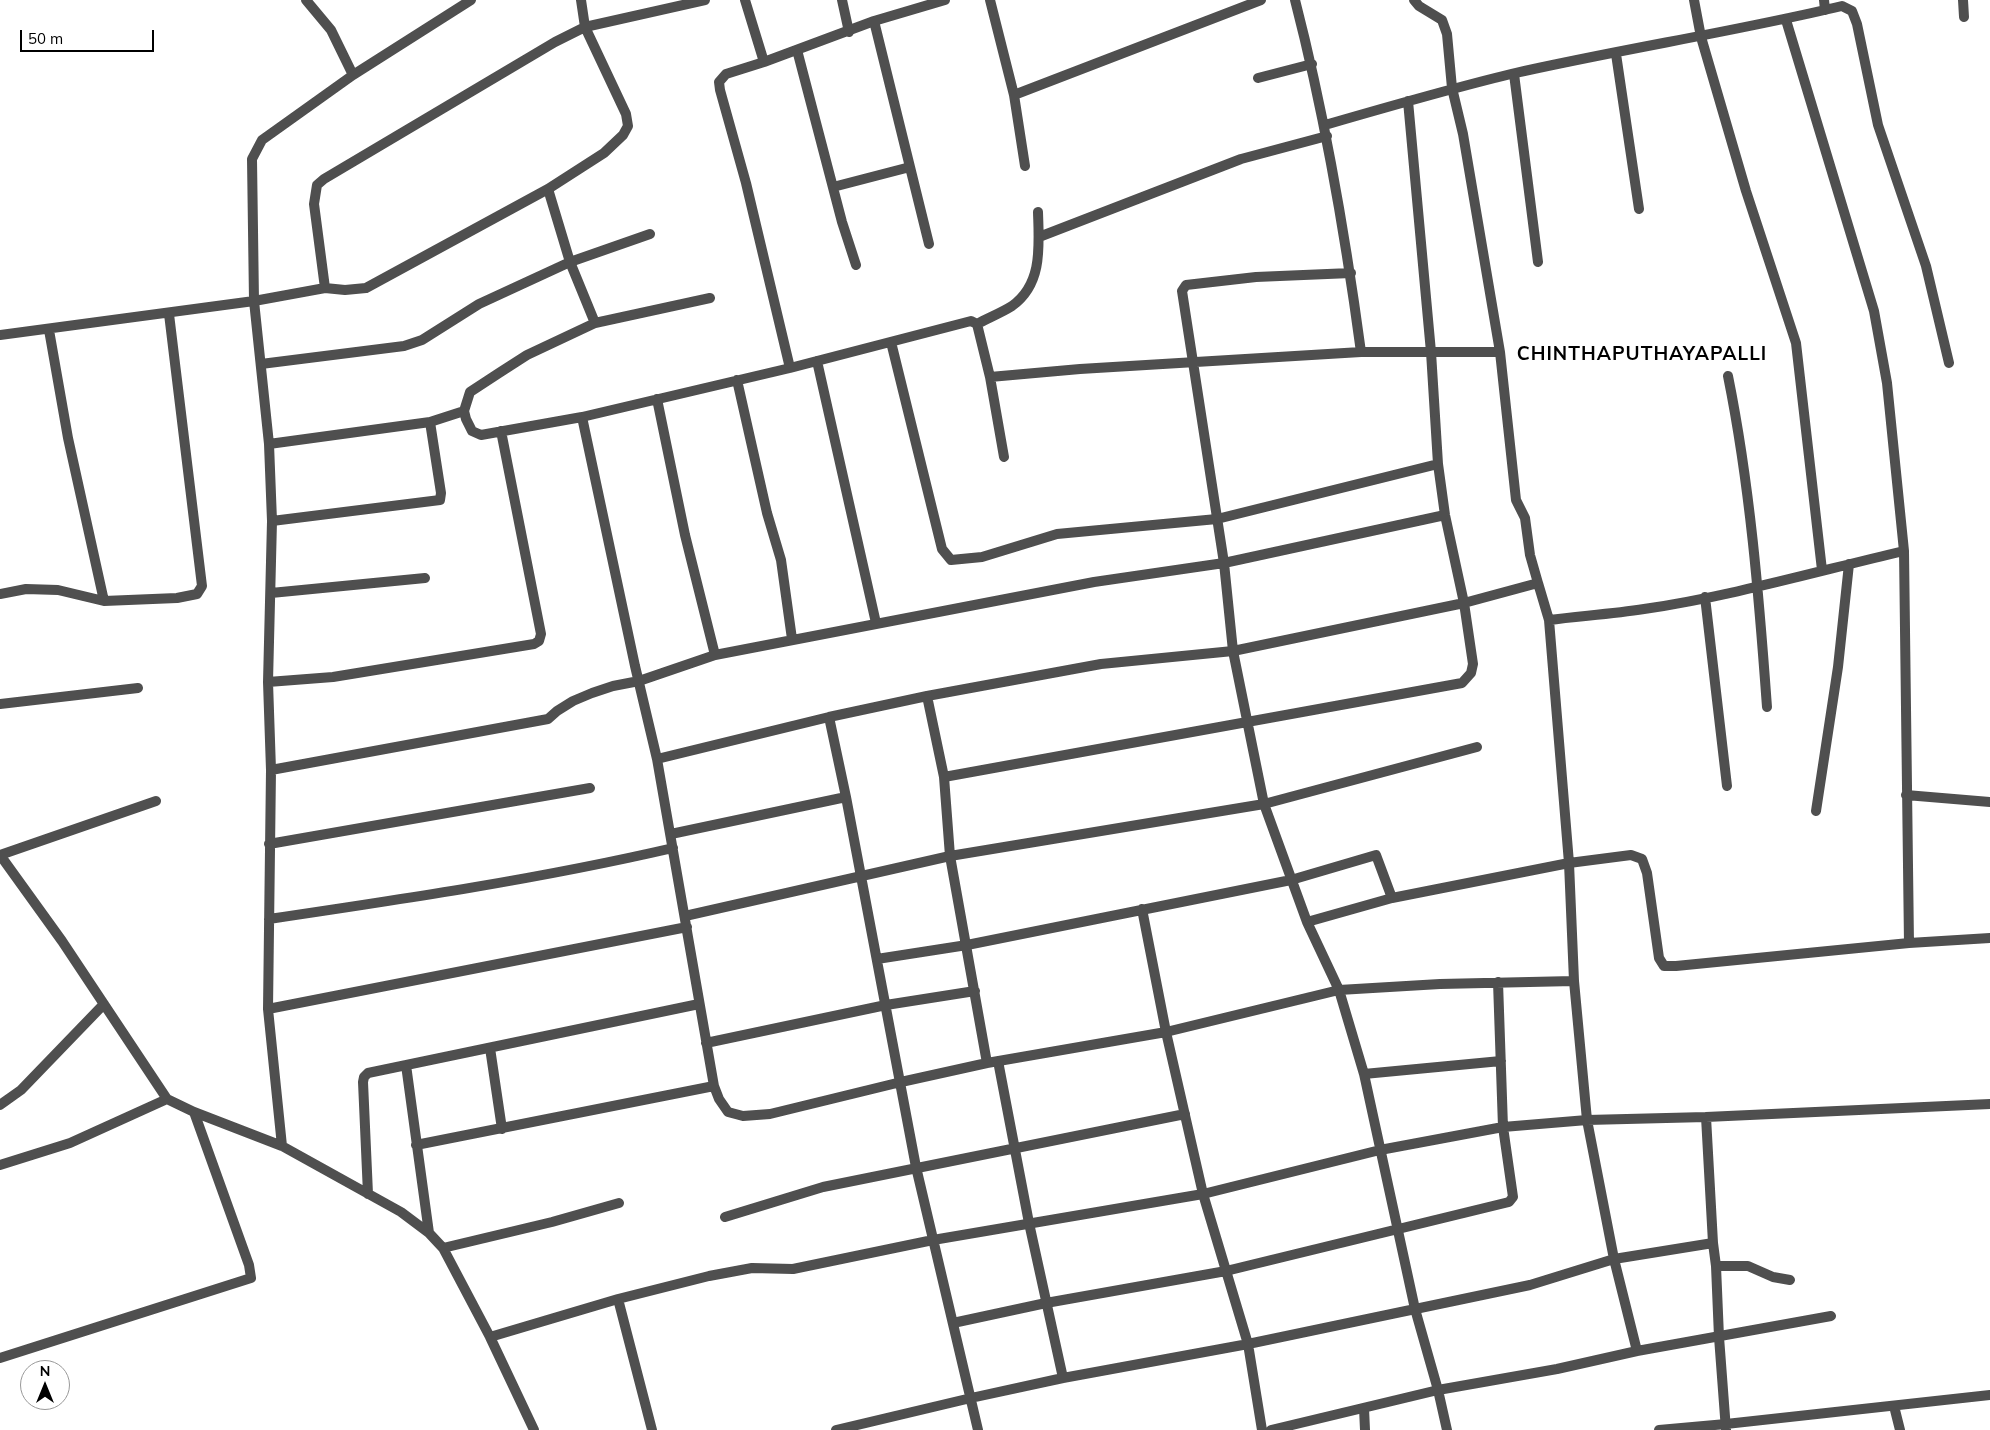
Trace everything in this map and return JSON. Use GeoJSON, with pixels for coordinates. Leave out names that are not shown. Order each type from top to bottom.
{"type":"FeatureCollection","features":[{"type":"Feature","properties":{"kind":"street"},"geometry":{"type":"LineString","coordinates":[[306,0],[331,30],[353,75]]}},
{"type":"Feature","properties":{"kind":"street"},"geometry":{"type":"LineString","coordinates":[[282,1146],[268,1009],[271,770],[268,682],[272,521],[269,444],[254,302],[252,160],[262,140],[353,75],[471,0]]}},
{"type":"Feature","properties":{"kind":"street"},"geometry":{"type":"LineString","coordinates":[[0,335],[254,302],[325,288],[345,290],[366,288],[548,189],[604,153],[623,135],[628,126],[626,114],[585,27],[581,0]]}},
{"type":"Feature","properties":{"kind":"street"},"geometry":{"type":"LineString","coordinates":[[325,288],[314,204],[317,185],[324,179],[555,42],[585,27],[704,0]]}},
{"type":"Feature","properties":{"kind":"street"},"geometry":{"type":"LineString","coordinates":[[745,0],[764,62]]}},
{"type":"Feature","properties":{"kind":"street"},"geometry":{"type":"LineString","coordinates":[[842,0],[849,32]]}},
{"type":"Feature","properties":{"kind":"street"},"geometry":{"type":"LineString","coordinates":[[790,368],[746,182],[720,90],[720,82],[726,74],[849,32],[874,21],[945,0]]}},
{"type":"Feature","properties":{"kind":"street"},"geometry":{"type":"LineString","coordinates":[[990,0],[1014,95],[1025,166]]}},
{"type":"Feature","properties":{"kind":"street"},"geometry":{"type":"LineString","coordinates":[[1014,95],[1261,0]]}},
{"type":"Feature","properties":{"kind":"street"},"geometry":{"type":"LineString","coordinates":[[1296,0],[1325,125],[1350,273],[1361,352]]}},
{"type":"Feature","properties":{"kind":"street"},"geometry":{"type":"LineString","coordinates":[[1414,0],[1419,6],[1442,20],[1447,34],[1452,88],[1463,134],[1500,352],[1516,500],[1525,518],[1530,555],[1549,620],[1569,863],[1574,981],[1587,1120],[1614,1259],[1637,1351]]}},
{"type":"Feature","properties":{"kind":"street"},"geometry":{"type":"LineString","coordinates":[[1694,0],[1701,37],[1746,191],[1796,343],[1822,570]]}},
{"type":"Feature","properties":{"kind":"street"},"geometry":{"type":"LineString","coordinates":[[1964,0],[1964,17]]}},
{"type":"Feature","properties":{"kind":"street"},"geometry":{"type":"LineString","coordinates":[[1325,125],[1452,88],[1786,20],[1824,5],[1842,6],[1852,11],[1857,24],[1878,125],[1926,266],[1948,363]]}},
{"type":"Feature","properties":{"kind":"street"},"geometry":{"type":"LineString","coordinates":[[1786,20],[1874,311],[1891,414],[1904,552],[1909,942]]}},
{"type":"Feature","properties":{"kind":"street"},"geometry":{"type":"LineString","coordinates":[[874,21],[929,244]]}},
{"type":"Feature","properties":{"kind":"street"},"geometry":{"type":"LineString","coordinates":[[797,50],[833,187],[856,265]]}},
{"type":"Feature","properties":{"kind":"street"},"geometry":{"type":"LineString","coordinates":[[1616,54],[1639,210]]}},
{"type":"Feature","properties":{"kind":"street"},"geometry":{"type":"LineString","coordinates":[[1258,78],[1312,64]]}},
{"type":"Feature","properties":{"kind":"street"},"geometry":{"type":"LineString","coordinates":[[1514,74],[1538,262]]}},
{"type":"Feature","properties":{"kind":"street"},"geometry":{"type":"LineString","coordinates":[[944,777],[1462,683],[1471,673],[1473,664],[1464,603],[1445,515],[1438,464],[1431,352],[1408,101]]}},
{"type":"Feature","properties":{"kind":"street"},"geometry":{"type":"LineString","coordinates":[[1039,237],[1241,159],[1327,136]]}},
{"type":"Feature","properties":{"kind":"street"},"geometry":{"type":"LineString","coordinates":[[833,187],[910,168]]}},
{"type":"Feature","properties":{"kind":"street"},"geometry":{"type":"LineString","coordinates":[[548,189],[570,262],[594,323]]}},
{"type":"Feature","properties":{"kind":"street"},"geometry":{"type":"LineString","coordinates":[[976,324],[1012,306],[1030,287],[1035,276],[1039,237],[1038,212]]}},
{"type":"Feature","properties":{"kind":"street"},"geometry":{"type":"LineString","coordinates":[[261,364],[404,346],[422,340],[479,304],[570,262],[650,234]]}},
{"type":"Feature","properties":{"kind":"street"},"geometry":{"type":"LineString","coordinates":[[1350,273],[1256,277],[1186,285],[1182,290],[1224,563],[1233,651],[1264,804],[1307,922],[1339,990],[1364,1074],[1415,1309],[1438,1390],[1447,1430]]}},
{"type":"Feature","properties":{"kind":"street"},"geometry":{"type":"LineString","coordinates":[[710,298],[594,323],[527,355],[470,392],[464,411],[472,431],[481,435],[582,417],[790,368],[970,321],[976,324],[990,377],[1004,457]]}},
{"type":"Feature","properties":{"kind":"street"},"geometry":{"type":"LineString","coordinates":[[0,594],[26,589],[58,590],[104,601],[177,598],[197,594],[202,586],[169,314]]}},
{"type":"Feature","properties":{"kind":"street"},"geometry":{"type":"LineString","coordinates":[[49,330],[68,438],[104,601]]}},
{"type":"Feature","properties":{"kind":"street"},"geometry":{"type":"LineString","coordinates":[[891,342],[942,549],[951,560],[982,557],[1057,534],[1217,519],[1438,464]]}},
{"type":"Feature","properties":{"kind":"street"},"geometry":{"type":"LineString","coordinates":[[990,377],[1080,369],[1361,352],[1500,352]]}},
{"type":"Feature","properties":{"kind":"street"},"geometry":{"type":"LineString","coordinates":[[817,361],[876,623]]}},
{"type":"Feature","properties":{"kind":"street"},"geometry":{"type":"LineString","coordinates":[[1728,376],[1735,409],[1758,587],[1767,707]]}},
{"type":"Feature","properties":{"kind":"street"},"geometry":{"type":"LineString","coordinates":[[737,380],[767,513],[781,560],[792,639]]}},
{"type":"Feature","properties":{"kind":"street"},"geometry":{"type":"LineString","coordinates":[[657,398],[686,535],[715,655]]}},
{"type":"Feature","properties":{"kind":"street"},"geometry":{"type":"LineString","coordinates":[[269,444],[430,422],[464,411]]}},
{"type":"Feature","properties":{"kind":"street"},"geometry":{"type":"LineString","coordinates":[[582,417],[657,759],[714,1086],[719,1099],[728,1112],[743,1116],[770,1114],[987,1063],[1166,1032],[1339,990],[1498,982],[1574,981]]}},
{"type":"Feature","properties":{"kind":"street"},"geometry":{"type":"LineString","coordinates":[[272,521],[440,500],[441,493],[430,422]]}},
{"type":"Feature","properties":{"kind":"street"},"geometry":{"type":"LineString","coordinates":[[268,682],[333,677],[534,644],[539,640],[541,634],[501,431]]}},
{"type":"Feature","properties":{"kind":"street"},"geometry":{"type":"LineString","coordinates":[[271,770],[548,720],[557,711],[586,696],[613,686],[639,681],[715,655],[1094,582],[1224,563],[1445,515]]}},
{"type":"Feature","properties":{"kind":"street"},"geometry":{"type":"LineString","coordinates":[[1549,620],[1644,609],[1758,587],[1822,570],[1904,552]]}},
{"type":"Feature","properties":{"kind":"street"},"geometry":{"type":"LineString","coordinates":[[1816,811],[1838,667],[1849,564]]}},
{"type":"Feature","properties":{"kind":"street"},"geometry":{"type":"LineString","coordinates":[[271,593],[425,578]]}},
{"type":"Feature","properties":{"kind":"street"},"geometry":{"type":"LineString","coordinates":[[657,759],[829,717],[927,696],[1101,664],[1233,651],[1464,603],[1538,583]]}},
{"type":"Feature","properties":{"kind":"street"},"geometry":{"type":"LineString","coordinates":[[1705,597],[1726,786]]}},
{"type":"Feature","properties":{"kind":"street"},"geometry":{"type":"LineString","coordinates":[[0,704],[138,688]]}},
{"type":"Feature","properties":{"kind":"street"},"geometry":{"type":"LineString","coordinates":[[927,696],[944,777],[950,856],[987,1063]]}},
{"type":"Feature","properties":{"kind":"street"},"geometry":{"type":"LineString","coordinates":[[829,717],[846,797],[916,1167],[978,1430]]}},
{"type":"Feature","properties":{"kind":"street"},"geometry":{"type":"LineString","coordinates":[[685,916],[950,856],[1264,804],[1477,747]]}},
{"type":"Feature","properties":{"kind":"street"},"geometry":{"type":"LineString","coordinates":[[269,844],[590,788]]}},
{"type":"Feature","properties":{"kind":"street"},"geometry":{"type":"LineString","coordinates":[[1906,795],[1990,802]]}},
{"type":"Feature","properties":{"kind":"street"},"geometry":{"type":"LineString","coordinates":[[670,834],[846,797]]}},
{"type":"Feature","properties":{"kind":"street"},"geometry":{"type":"LineString","coordinates":[[156,801],[0,855],[62,941],[167,1099],[194,1112],[282,1146],[401,1212],[429,1233],[443,1248],[490,1337],[534,1430]]}},
{"type":"Feature","properties":{"kind":"street"},"geometry":{"type":"LineString","coordinates":[[269,919],[444,893],[604,864],[673,848]]}},
{"type":"Feature","properties":{"kind":"street"},"geometry":{"type":"LineString","coordinates":[[877,959],[967,945],[1142,908],[1291,880],[1376,855],[1392,898]]}},
{"type":"Feature","properties":{"kind":"street"},"geometry":{"type":"LineString","coordinates":[[1307,922],[1392,898],[1569,863],[1631,855],[1642,858],[1647,873],[1659,958],[1664,966],[1909,942],[1990,938]]}},
{"type":"Feature","properties":{"kind":"street"},"geometry":{"type":"LineString","coordinates":[[1142,908],[1166,1032],[1203,1194],[1248,1344],[1262,1430]]}},
{"type":"Feature","properties":{"kind":"street"},"geometry":{"type":"LineString","coordinates":[[268,1009],[687,927]]}},
{"type":"Feature","properties":{"kind":"street"},"geometry":{"type":"LineString","coordinates":[[953,1323],[1226,1271],[1509,1202],[1513,1197],[1503,1127],[1498,982]]}},
{"type":"Feature","properties":{"kind":"street"},"geometry":{"type":"LineString","coordinates":[[706,1042],[886,1005],[975,991]]}},
{"type":"Feature","properties":{"kind":"street"},"geometry":{"type":"LineString","coordinates":[[0,1105],[21,1090],[104,1004]]}},
{"type":"Feature","properties":{"kind":"street"},"geometry":{"type":"LineString","coordinates":[[368,1194],[364,1077],[368,1073],[699,1004]]}},
{"type":"Feature","properties":{"kind":"street"},"geometry":{"type":"LineString","coordinates":[[490,1048],[502,1129]]}},
{"type":"Feature","properties":{"kind":"street"},"geometry":{"type":"LineString","coordinates":[[998,1062],[1029,1223],[1063,1378]]}},
{"type":"Feature","properties":{"kind":"street"},"geometry":{"type":"LineString","coordinates":[[1364,1074],[1501,1062]]}},
{"type":"Feature","properties":{"kind":"street"},"geometry":{"type":"LineString","coordinates":[[406,1065],[429,1233]]}},
{"type":"Feature","properties":{"kind":"street"},"geometry":{"type":"LineString","coordinates":[[416,1145],[714,1086]]}},
{"type":"Feature","properties":{"kind":"street"},"geometry":{"type":"LineString","coordinates":[[0,1165],[70,1143],[167,1099]]}},
{"type":"Feature","properties":{"kind":"street"},"geometry":{"type":"LineString","coordinates":[[490,1337],[618,1299],[708,1276],[752,1268],[793,1269],[932,1240],[1203,1194],[1380,1150],[1503,1127],[1587,1120],[1706,1117],[1990,1104]]}},
{"type":"Feature","properties":{"kind":"street"},"geometry":{"type":"LineString","coordinates":[[0,1358],[251,1278],[249,1265],[194,1112]]}},
{"type":"Feature","properties":{"kind":"street"},"geometry":{"type":"LineString","coordinates":[[725,1217],[823,1187],[1185,1114]]}},
{"type":"Feature","properties":{"kind":"street"},"geometry":{"type":"LineString","coordinates":[[1706,1117],[1726,1427]]}},
{"type":"Feature","properties":{"kind":"street"},"geometry":{"type":"LineString","coordinates":[[443,1248],[552,1222],[619,1203]]}},
{"type":"Feature","properties":{"kind":"street"},"geometry":{"type":"LineString","coordinates":[[836,1430],[1063,1378],[1248,1344],[1530,1285],[1614,1259],[1713,1243]]}},
{"type":"Feature","properties":{"kind":"street"},"geometry":{"type":"LineString","coordinates":[[1716,1266],[1748,1266],[1773,1278],[1790,1280]]}},
{"type":"Feature","properties":{"kind":"street"},"geometry":{"type":"LineString","coordinates":[[618,1299],[652,1430]]}},
{"type":"Feature","properties":{"kind":"street"},"geometry":{"type":"LineString","coordinates":[[1271,1430],[1438,1390],[1557,1369],[1637,1351],[1719,1338],[1831,1316]]}},
{"type":"Feature","properties":{"kind":"street"},"geometry":{"type":"LineString","coordinates":[[1659,1430],[1726,1427],[1990,1395]]}},
{"type":"Feature","properties":{"kind":"street"},"geometry":{"type":"LineString","coordinates":[[1894,1406],[1900,1430]]}},
{"type":"Feature","properties":{"kind":"street"},"geometry":{"type":"LineString","coordinates":[[1364,1408],[1365,1430]]}},
{"type":"Feature","properties":{"kind":"district","name":"CHINTHAPUTHAYAPALLI"},"geometry":{"type":"Point","coordinates":[1642,354]}}]}
